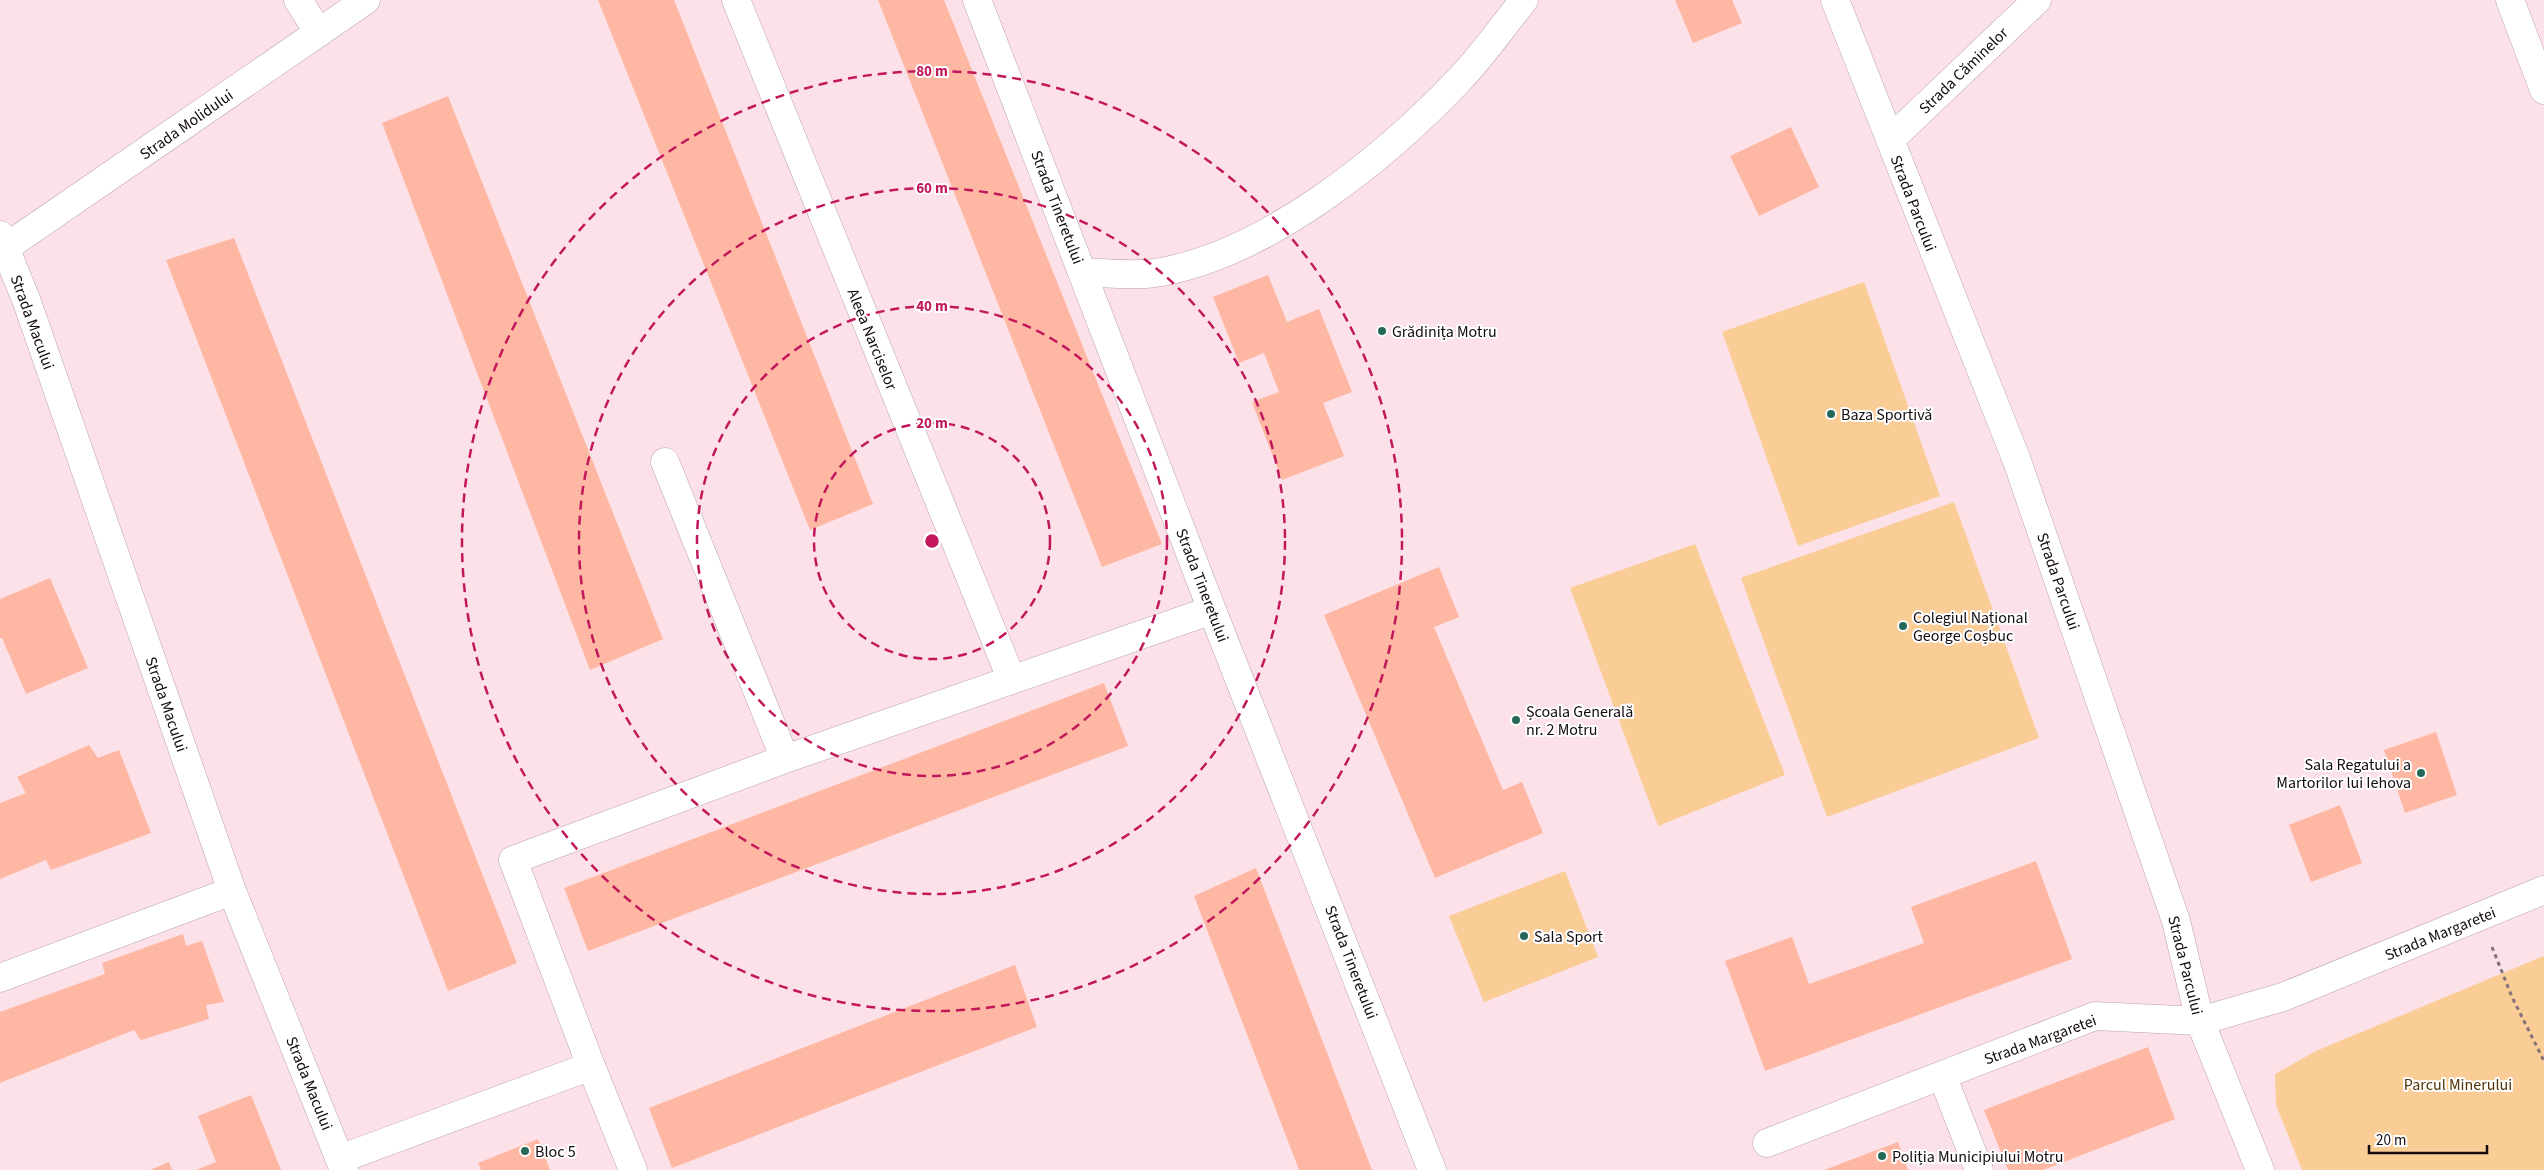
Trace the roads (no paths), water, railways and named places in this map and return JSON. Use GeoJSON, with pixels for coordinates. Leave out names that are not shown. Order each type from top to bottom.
{"type":"FeatureCollection","features":[{"type":"Feature","properties":{"kind":"street"},"geometry":{"type":"LineString","coordinates":[[298,0],[319,33]]}},
{"type":"Feature","properties":{"kind":"street","name":"Strada Molidului"},"geometry":{"type":"LineString","coordinates":[[3,242],[366,0]]}},
{"type":"Feature","properties":{"kind":"street","name":"Aleea Narciselor"},"geometry":{"type":"LineString","coordinates":[[736,0],[1011,678]]}},
{"type":"Feature","properties":{"kind":"street","name":"Strada Tineretului"},"geometry":{"type":"LineString","coordinates":[[977,0],[1212,610],[1432,1170]]}},
{"type":"Feature","properties":{"kind":"street"},"geometry":{"type":"LineString","coordinates":[[1083,272],[1154,273],[1187,265],[1251,242],[1362,168],[1408,130],[1461,78],[1524,0]]}},
{"type":"Feature","properties":{"kind":"street","name":"Strada Parcului"},"geometry":{"type":"LineString","coordinates":[[1835,0],[2023,480],[2176,921],[2200,1021],[2260,1170]]}},
{"type":"Feature","properties":{"kind":"street","name":"Strada Căminelor"},"geometry":{"type":"LineString","coordinates":[[1890,140],[2036,0]]}},
{"type":"Feature","properties":{"kind":"street"},"geometry":{"type":"LineString","coordinates":[[2510,0],[2544,90]]}},
{"type":"Feature","properties":{"kind":"street","name":"Strada Macului"},"geometry":{"type":"LineString","coordinates":[[3,242],[27,302],[232,891],[342,1164]]}},
{"type":"Feature","properties":{"kind":"street"},"geometry":{"type":"LineString","coordinates":[[665,462],[785,759]]}},
{"type":"Feature","properties":{"kind":"street"},"geometry":{"type":"LineString","coordinates":[[634,1170],[591,1066],[513,860],[1011,678],[1212,610]]}},
{"type":"Feature","properties":{"kind":"street","name":"Strada Margaretei"},"geometry":{"type":"LineString","coordinates":[[1767,1143],[2095,1016],[2200,1021],[2283,997],[2544,890]]}},
{"type":"Feature","properties":{"kind":"street"},"geometry":{"type":"LineString","coordinates":[[0,978],[232,891]]}},
{"type":"Feature","properties":{"kind":"street"},"geometry":{"type":"LineString","coordinates":[[342,1164],[591,1066]]}},
{"type":"Feature","properties":{"kind":"street"},"geometry":{"type":"LineString","coordinates":[[1942,1075],[1978,1170]]}},
{"type":"Feature","properties":{"kind":"place","name":"Grădinița Motru"},"geometry":{"type":"Point","coordinates":[1382,331]}},
{"type":"Feature","properties":{"kind":"place","name":"Baza Sportivă"},"geometry":{"type":"Point","coordinates":[1831,414]}},
{"type":"Feature","properties":{"kind":"place","name":"Colegiul Național George Coșbuc"},"geometry":{"type":"Point","coordinates":[1903,626]}},
{"type":"Feature","properties":{"kind":"place","name":"Școala Generală nr. 2 Motru"},"geometry":{"type":"Point","coordinates":[1516,720]}},
{"type":"Feature","properties":{"kind":"place","name":"Sala Regatului a Martorilor lui Iehova"},"geometry":{"type":"Point","coordinates":[2421,773]}},
{"type":"Feature","properties":{"kind":"place","name":"Sala Sport"},"geometry":{"type":"Point","coordinates":[1524,936]}},
{"type":"Feature","properties":{"kind":"place","name":"Bloc 5"},"geometry":{"type":"Point","coordinates":[525,1151]}},
{"type":"Feature","properties":{"kind":"place","name":"Poliția Municipiului Motru"},"geometry":{"type":"Point","coordinates":[1882,1156]}},
{"type":"Feature","properties":{"kind":"park label","name":"Parcul Minerului"},"geometry":{"type":"Point","coordinates":[2458,1084]}}]}
